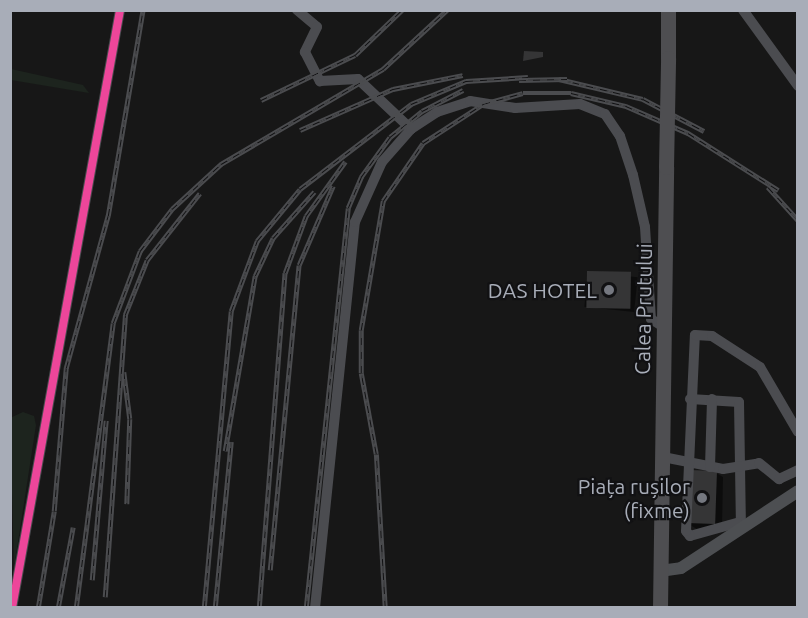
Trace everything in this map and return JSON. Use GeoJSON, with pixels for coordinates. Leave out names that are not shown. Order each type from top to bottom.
{"type":"FeatureCollection","features":[{"type":"Feature","properties":{"kind":"highway","name":"Calea Prutului"},"geometry":{"type":"LineString","coordinates":[[660,607],[668,10]]}},
{"type":"Feature","properties":{"kind":"main road"},"geometry":{"type":"LineString","coordinates":[[660,571],[681,568],[740,526],[798,491]]}},
{"type":"Feature","properties":{"kind":"street"},"geometry":{"type":"LineString","coordinates":[[12,608],[120,10]]}},
{"type":"Feature","properties":{"kind":"street"},"geometry":{"type":"LineString","coordinates":[[297,10],[317,27],[305,52],[320,81],[358,79],[411,129]]}},
{"type":"Feature","properties":{"kind":"street"},"geometry":{"type":"LineString","coordinates":[[743,10],[798,86]]}},
{"type":"Feature","properties":{"kind":"street"},"geometry":{"type":"LineString","coordinates":[[315,608],[355,222],[382,162],[411,129],[437,112],[470,101],[515,108],[580,104],[605,114],[633,175],[645,227],[651,319],[664,327]]}},
{"type":"Feature","properties":{"kind":"street"},"geometry":{"type":"LineString","coordinates":[[690,399],[739,402],[740,526],[687,535],[688,463],[690,399],[692,339],[712,336],[760,367],[798,432]]}},
{"type":"Feature","properties":{"kind":"street"},"geometry":{"type":"LineString","coordinates":[[710,467],[712,399]]}},
{"type":"Feature","properties":{"kind":"street"},"geometry":{"type":"LineString","coordinates":[[663,457],[710,467],[739,467],[759,463],[779,478],[798,470]]}},
{"type":"Feature","properties":{"kind":"shaded area"},"geometry":{"type":"Polygon","coordinates":[[[11,69],[83,85],[89,93],[11,80],[11,69]]]}},
{"type":"Feature","properties":{"kind":"shaded area"},"geometry":{"type":"Polygon","coordinates":[[[23,412],[34,416],[36,425],[14,568],[10,418],[23,412]]]}},
{"type":"Feature","properties":{"kind":"building"},"geometry":{"type":"Polygon","coordinates":[[[524,51],[543,52],[543,57],[523,61],[524,51]]]}},
{"type":"Feature","properties":{"kind":"building","name":"DAS HOTEL"},"geometry":{"type":"Polygon","coordinates":[[[587,271],[631,272],[630,309],[586,308],[587,271]]]}},
{"type":"Feature","properties":{"kind":"building","name":"Piața rușilor (fixme)"},"geometry":{"type":"Polygon","coordinates":[[[689,470],[717,471],[715,524],[687,523],[689,470]]]}},
{"type":"Feature","properties":{"kind":"railway"},"geometry":{"type":"LineString","coordinates":[[38,608],[54,511],[66,368],[108,216],[143,10]]}},
{"type":"Feature","properties":{"kind":"railway"},"geometry":{"type":"LineString","coordinates":[[261,100],[355,55],[402,10]]}},
{"type":"Feature","properties":{"kind":"railway"},"geometry":{"type":"LineString","coordinates":[[76,608],[113,323],[140,251],[172,209],[221,164],[383,69],[447,10]]}},
{"type":"Feature","properties":{"kind":"railway"},"geometry":{"type":"LineString","coordinates":[[300,130],[393,89],[463,75]]}},
{"type":"Feature","properties":{"kind":"railway"},"geometry":{"type":"LineString","coordinates":[[204,608],[231,311],[257,241],[300,189],[411,104],[466,81],[528,77]]}},
{"type":"Feature","properties":{"kind":"railway"},"geometry":{"type":"LineString","coordinates":[[559,79],[643,99],[704,131]]}},
{"type":"Feature","properties":{"kind":"railway"},"geometry":{"type":"LineString","coordinates":[[519,80],[567,79]]}},
{"type":"Feature","properties":{"kind":"railway"},"geometry":{"type":"LineString","coordinates":[[306,608],[348,208],[361,177],[390,137],[422,111],[463,90]]}},
{"type":"Feature","properties":{"kind":"railway"},"geometry":{"type":"LineString","coordinates":[[385,608],[376,454],[361,373],[361,330],[383,201],[423,143],[483,104],[523,93],[571,93],[626,106],[688,133],[778,190]]}},
{"type":"Feature","properties":{"kind":"railway"},"geometry":{"type":"LineString","coordinates":[[259,608],[285,273],[306,216],[345,162]]}},
{"type":"Feature","properties":{"kind":"railway"},"geometry":{"type":"LineString","coordinates":[[270,570],[299,265],[333,186]]}},
{"type":"Feature","properties":{"kind":"railway"},"geometry":{"type":"LineString","coordinates":[[768,187],[798,220]]}},
{"type":"Feature","properties":{"kind":"railway"},"geometry":{"type":"LineString","coordinates":[[225,451],[255,276],[273,238],[314,192]]}},
{"type":"Feature","properties":{"kind":"railway"},"geometry":{"type":"LineString","coordinates":[[105,597],[125,315],[147,260],[200,193]]}},
{"type":"Feature","properties":{"kind":"railway"},"geometry":{"type":"LineString","coordinates":[[124,372],[130,419],[127,504]]}},
{"type":"Feature","properties":{"kind":"railway"},"geometry":{"type":"LineString","coordinates":[[92,580],[106,421]]}},
{"type":"Feature","properties":{"kind":"railway"},"geometry":{"type":"LineString","coordinates":[[215,608],[231,442]]}},
{"type":"Feature","properties":{"kind":"railway"},"geometry":{"type":"LineString","coordinates":[[58,608],[73,527]]}},
{"type":"Feature","properties":{"kind":"cycle path"},"geometry":{"type":"LineString","coordinates":[[12,608],[120,10]]}},
{"type":"Feature","properties":{"kind":"place","name":"DAS HOTEL"},"geometry":{"type":"Point","coordinates":[609,290]}},
{"type":"Feature","properties":{"kind":"place","name":"Piața rușilor (fixme)"},"geometry":{"type":"Point","coordinates":[702,498]}}]}
